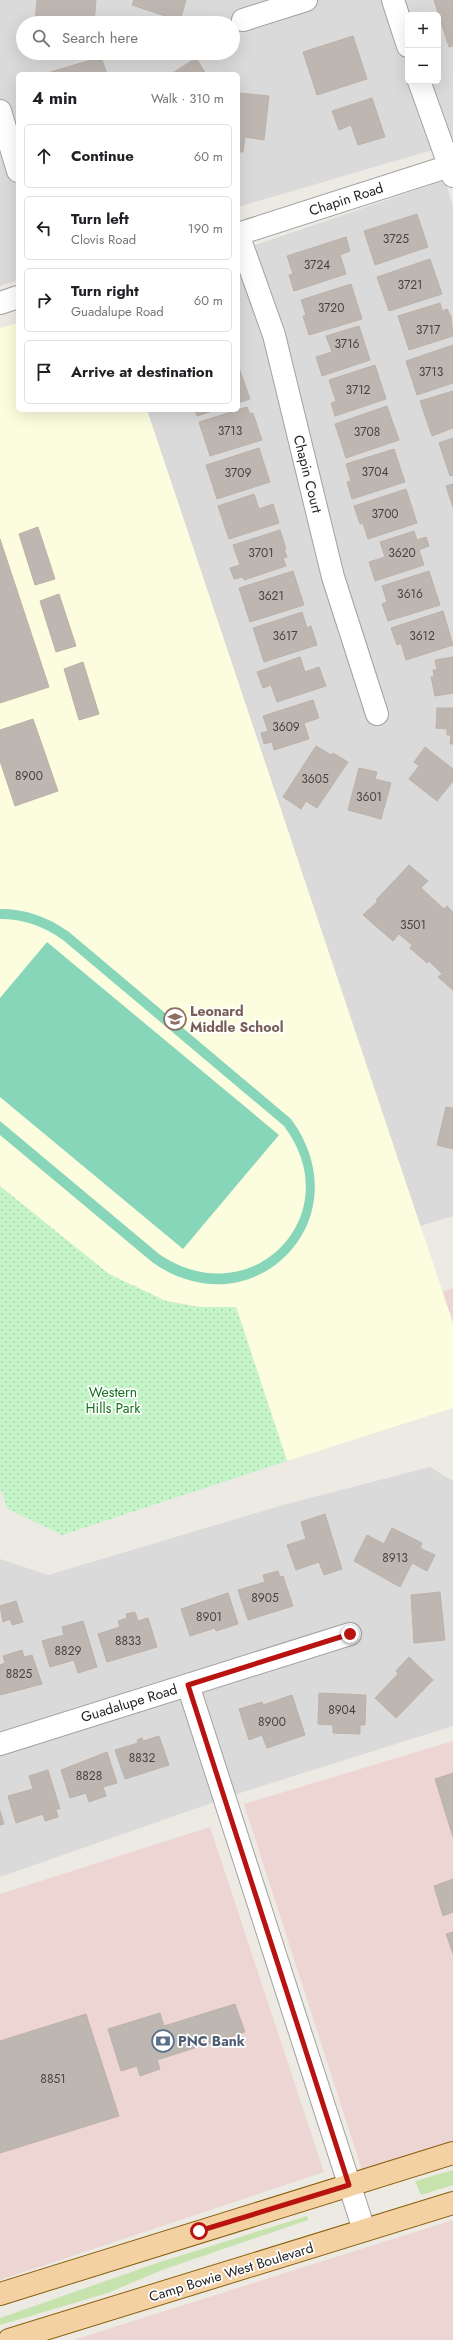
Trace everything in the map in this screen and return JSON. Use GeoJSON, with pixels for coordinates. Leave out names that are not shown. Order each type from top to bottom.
{"type":"FeatureCollection","features":[{"type":"Feature","properties":{"kind":"main road"},"geometry":{"type":"LineString","coordinates":[[0,2294],[453,2153]]}},
{"type":"Feature","properties":{"kind":"main road","name":"Camp Bowie West Boulevard"},"geometry":{"type":"LineString","coordinates":[[9,2340],[453,2203]]}},
{"type":"Feature","properties":{"kind":"street"},"geometry":{"type":"LineString","coordinates":[[243,20],[306,0]]}},
{"type":"Feature","properties":{"kind":"street"},"geometry":{"type":"LineString","coordinates":[[393,0],[405,37]]}},
{"type":"Feature","properties":{"kind":"street"},"geometry":{"type":"LineString","coordinates":[[420,84],[452,169]]}},
{"type":"Feature","properties":{"kind":"street"},"geometry":{"type":"LineString","coordinates":[[0,111],[16,164]]}},
{"type":"Feature","properties":{"kind":"street","name":"Chapin Road"},"geometry":{"type":"LineString","coordinates":[[240,233],[452,169]]}},
{"type":"Feature","properties":{"kind":"street","name":"Chapin Court"},"geometry":{"type":"LineString","coordinates":[[240,240],[274,335],[333,577],[377,714]]}},
{"type":"Feature","properties":{"kind":"street"},"geometry":{"type":"LineString","coordinates":[[0,303],[16,298]]}},
{"type":"Feature","properties":{"kind":"street","name":"Guadalupe Road"},"geometry":{"type":"LineString","coordinates":[[0,1744],[350,1634]]}},
{"type":"Feature","properties":{"kind":"street"},"geometry":{"type":"LineString","coordinates":[[188,1685],[364,2230]]}},
{"type":"Feature","properties":{"kind":"shaded area"},"geometry":{"type":"Polygon","coordinates":[[[0,0],[453,0],[453,144],[240,206],[240,72],[16,72],[16,281],[0,286],[0,0]]]}},
{"type":"Feature","properties":{"kind":"shaded area"},"geometry":{"type":"Polygon","coordinates":[[[445,180],[453,207],[453,1216],[420,1226],[148,412],[240,412],[240,250],[445,180]]]}},
{"type":"Feature","properties":{"kind":"shaded area","name":"Leonard Middle School"},"geometry":{"type":"Polygon","coordinates":[[[16,324],[16,412],[148,412],[453,1323],[453,1408],[287,1461],[236,1307],[201,1307],[166,1301],[134,1289],[102,1270],[0,1186],[0,328],[16,324]]]}},
{"type":"Feature","properties":{"kind":"shaded area"},"geometry":{"type":"Polygon","coordinates":[[[453,1288],[453,1323],[442,1292],[453,1288]]]}},
{"type":"Feature","properties":{"kind":"shaded area"},"geometry":{"type":"Polygon","coordinates":[[[430,1467],[453,1481],[453,1726],[243,1792],[0,1877],[0,1559],[48,1575],[283,1505],[430,1467]]]}},
{"type":"Feature","properties":{"kind":"shaded area"},"geometry":{"type":"Polygon","coordinates":[[[453,1741],[453,2141],[362,2170],[244,1804],[453,1741]]]}},
{"type":"Feature","properties":{"kind":"shaded area"},"geometry":{"type":"Polygon","coordinates":[[[210,1827],[324,2172],[0,2280],[0,1894],[210,1827]]]}},
{"type":"Feature","properties":{"kind":"shaded area"},"geometry":{"type":"Polygon","coordinates":[[[453,2220],[453,2340],[73,2340],[453,2220]]]}},
{"type":"Feature","properties":{"kind":"green space"},"geometry":{"type":"Polygon","coordinates":[[[0,909],[28,912],[45,918],[69,932],[291,1119],[310,1157],[315,1194],[306,1227],[287,1255],[259,1275],[226,1284],[190,1280],[152,1262],[0,1135],[0,1121],[159,1254],[194,1270],[227,1273],[257,1265],[281,1247],[298,1222],[306,1192],[302,1160],[284,1126],[63,940],[33,924],[17,920],[0,919],[0,909]]]}},
{"type":"Feature","properties":{"kind":"green space"},"geometry":{"type":"Polygon","coordinates":[[[47,942],[279,1135],[183,1249],[0,1097],[0,998],[47,942]]]}},
{"type":"Feature","properties":{"kind":"green space","name":"Western Hills Park"},"geometry":{"type":"Polygon","coordinates":[[[0,1186],[109,1274],[166,1301],[198,1307],[236,1307],[287,1461],[62,1535],[8,1509],[0,1488],[0,1186]]]}},
{"type":"Feature","properties":{"kind":"green space"},"geometry":{"type":"Polygon","coordinates":[[[453,2170],[453,2185],[421,2195],[415,2181],[453,2170]]]}},
{"type":"Feature","properties":{"kind":"green space"},"geometry":{"type":"Polygon","coordinates":[[[307,2216],[308,2220],[162,2270],[108,2293],[0,2325],[0,2318],[157,2263],[307,2216]]]}},
{"type":"Feature","properties":{"kind":"building"},"geometry":{"type":"Polygon","coordinates":[[[37,0],[96,0],[95,16],[35,16],[37,0]]]}},
{"type":"Feature","properties":{"kind":"building"},"geometry":{"type":"Polygon","coordinates":[[[134,0],[186,0],[181,16],[165,16],[132,5],[134,0]]]}},
{"type":"Feature","properties":{"kind":"building"},"geometry":{"type":"Polygon","coordinates":[[[434,0],[453,0],[453,46],[449,47],[441,22],[441,12],[438,12],[434,0]]]}},
{"type":"Feature","properties":{"kind":"building"},"geometry":{"type":"Polygon","coordinates":[[[353,36],[367,79],[317,95],[303,52],[353,36]]]}},
{"type":"Feature","properties":{"kind":"building"},"geometry":{"type":"Polygon","coordinates":[[[91,60],[102,60],[106,72],[51,72],[91,60]]]}},
{"type":"Feature","properties":{"kind":"building"},"geometry":{"type":"Polygon","coordinates":[[[193,60],[197,60],[205,72],[174,72],[193,60]]]}},
{"type":"Feature","properties":{"kind":"building"},"geometry":{"type":"Polygon","coordinates":[[[240,93],[269,96],[264,140],[245,137],[243,152],[240,152],[240,93]]]}},
{"type":"Feature","properties":{"kind":"building"},"geometry":{"type":"Polygon","coordinates":[[[372,98],[385,137],[358,145],[351,125],[339,130],[332,111],[372,98]]]}},
{"type":"Feature","properties":{"kind":"building"},"geometry":{"type":"Polygon","coordinates":[[[417,214],[428,247],[375,265],[364,231],[417,214]]]}},
{"type":"Feature","properties":{"kind":"building"},"geometry":{"type":"Polygon","coordinates":[[[346,237],[350,251],[340,255],[346,274],[294,291],[289,275],[293,274],[287,256],[346,237]]]}},
{"type":"Feature","properties":{"kind":"building"},"geometry":{"type":"Polygon","coordinates":[[[430,259],[442,294],[389,311],[377,277],[430,259]]]}},
{"type":"Feature","properties":{"kind":"building"},"geometry":{"type":"Polygon","coordinates":[[[351,284],[362,319],[309,335],[303,316],[306,315],[301,300],[351,284]]]}},
{"type":"Feature","properties":{"kind":"building"},"geometry":{"type":"Polygon","coordinates":[[[440,303],[442,311],[447,309],[451,317],[453,336],[409,350],[398,316],[440,303]]]}},
{"type":"Feature","properties":{"kind":"building"},"geometry":{"type":"Polygon","coordinates":[[[359,326],[370,360],[322,376],[316,357],[332,352],[326,336],[359,326]]]}},
{"type":"Feature","properties":{"kind":"building"},"geometry":{"type":"Polygon","coordinates":[[[453,345],[453,383],[417,395],[406,361],[453,345]]]}},
{"type":"Feature","properties":{"kind":"building"},"geometry":{"type":"Polygon","coordinates":[[[375,365],[386,399],[335,416],[331,403],[336,401],[329,380],[375,365]]]}},
{"type":"Feature","properties":{"kind":"building"},"geometry":{"type":"Polygon","coordinates":[[[240,371],[250,399],[240,402],[240,371]]]}},
{"type":"Feature","properties":{"kind":"building"},"geometry":{"type":"Polygon","coordinates":[[[453,391],[453,428],[432,436],[420,401],[453,391]]]}},
{"type":"Feature","properties":{"kind":"building"},"geometry":{"type":"Polygon","coordinates":[[[387,406],[399,440],[346,458],[335,424],[387,406]]]}},
{"type":"Feature","properties":{"kind":"building"},"geometry":{"type":"Polygon","coordinates":[[[247,407],[250,414],[253,413],[262,440],[210,456],[199,422],[231,412],[240,412],[240,409],[247,407]]]}},
{"type":"Feature","properties":{"kind":"building"},"geometry":{"type":"Polygon","coordinates":[[[196,412],[210,412],[197,416],[196,412]]]}},
{"type":"Feature","properties":{"kind":"building"},"geometry":{"type":"Polygon","coordinates":[[[453,438],[453,475],[450,476],[439,443],[453,438]]]}},
{"type":"Feature","properties":{"kind":"building"},"geometry":{"type":"Polygon","coordinates":[[[259,448],[270,482],[217,499],[206,465],[259,448]]]}},
{"type":"Feature","properties":{"kind":"building"},"geometry":{"type":"Polygon","coordinates":[[[394,449],[405,482],[352,499],[347,482],[351,481],[346,464],[394,449]]]}},
{"type":"Feature","properties":{"kind":"building"},"geometry":{"type":"Polygon","coordinates":[[[453,484],[453,507],[446,486],[453,484]]]}},
{"type":"Feature","properties":{"kind":"building"},"geometry":{"type":"Polygon","coordinates":[[[406,489],[417,523],[368,539],[363,523],[360,524],[354,506],[406,489]]]}},
{"type":"Feature","properties":{"kind":"building"},"geometry":{"type":"Polygon","coordinates":[[[254,494],[259,509],[273,504],[279,523],[229,539],[218,506],[254,494]]]}},
{"type":"Feature","properties":{"kind":"building"},"geometry":{"type":"Polygon","coordinates":[[[38,527],[55,579],[35,585],[19,534],[38,527]]]}},
{"type":"Feature","properties":{"kind":"building"},"geometry":{"type":"Polygon","coordinates":[[[280,530],[286,549],[284,549],[287,557],[283,558],[286,566],[244,580],[243,577],[234,579],[230,568],[240,565],[233,545],[280,530]]]}},
{"type":"Feature","properties":{"kind":"building"},"geometry":{"type":"Polygon","coordinates":[[[414,531],[417,540],[426,537],[429,546],[419,550],[424,565],[375,581],[369,562],[385,557],[380,542],[414,531]]]}},
{"type":"Feature","properties":{"kind":"building"},"geometry":{"type":"Polygon","coordinates":[[[0,539],[49,687],[0,703],[0,539]]]}},
{"type":"Feature","properties":{"kind":"building"},"geometry":{"type":"Polygon","coordinates":[[[293,571],[304,605],[250,622],[239,588],[293,571]]]}},
{"type":"Feature","properties":{"kind":"building"},"geometry":{"type":"Polygon","coordinates":[[[429,571],[440,605],[388,621],[382,604],[387,602],[382,586],[429,571]]]}},
{"type":"Feature","properties":{"kind":"building"},"geometry":{"type":"Polygon","coordinates":[[[59,594],[76,646],[56,652],[40,601],[59,594]]]}},
{"type":"Feature","properties":{"kind":"building"},"geometry":{"type":"Polygon","coordinates":[[[443,611],[453,645],[406,660],[401,643],[397,645],[391,628],[443,611]]]}},
{"type":"Feature","properties":{"kind":"building"},"geometry":{"type":"Polygon","coordinates":[[[302,612],[307,628],[311,626],[317,645],[264,662],[253,628],[302,612]]]}},
{"type":"Feature","properties":{"kind":"building"},"geometry":{"type":"Polygon","coordinates":[[[300,657],[305,672],[319,667],[326,686],[277,702],[271,685],[263,688],[257,672],[300,657]]]}},
{"type":"Feature","properties":{"kind":"building"},"geometry":{"type":"Polygon","coordinates":[[[453,657],[453,693],[435,696],[431,677],[434,677],[433,670],[437,670],[435,660],[453,657]]]}},
{"type":"Feature","properties":{"kind":"building"},"geometry":{"type":"Polygon","coordinates":[[[83,662],[99,714],[79,720],[64,669],[83,662]]]}},
{"type":"Feature","properties":{"kind":"building"},"geometry":{"type":"Polygon","coordinates":[[[313,700],[319,718],[304,723],[309,739],[274,750],[272,742],[264,744],[261,733],[268,731],[263,716],[313,700]]]}},
{"type":"Feature","properties":{"kind":"building"},"geometry":{"type":"Polygon","coordinates":[[[437,708],[453,708],[453,744],[450,744],[451,735],[447,735],[447,729],[436,728],[437,708]]]}},
{"type":"Feature","properties":{"kind":"building"},"geometry":{"type":"Polygon","coordinates":[[[33,719],[58,791],[15,806],[0,761],[0,730],[33,719]]]}},
{"type":"Feature","properties":{"kind":"building"},"geometry":{"type":"Polygon","coordinates":[[[316,746],[331,755],[333,753],[348,762],[317,808],[306,801],[301,809],[283,797],[316,746]]]}},
{"type":"Feature","properties":{"kind":"building"},"geometry":{"type":"Polygon","coordinates":[[[425,747],[453,769],[453,781],[437,801],[409,779],[419,766],[414,762],[425,747]]]}},
{"type":"Feature","properties":{"kind":"building"},"geometry":{"type":"Polygon","coordinates":[[[359,768],[377,772],[375,779],[391,783],[381,819],[348,810],[359,768]]]}},
{"type":"Feature","properties":{"kind":"building"},"geometry":{"type":"Polygon","coordinates":[[[409,865],[428,881],[421,888],[444,909],[447,906],[453,912],[453,990],[438,977],[442,974],[429,961],[427,963],[410,948],[412,945],[399,934],[393,941],[363,915],[378,901],[376,900],[409,865]]]}},
{"type":"Feature","properties":{"kind":"building"},"geometry":{"type":"Polygon","coordinates":[[[446,1107],[453,1108],[453,1149],[437,1145],[446,1107]]]}},
{"type":"Feature","properties":{"kind":"building"},"geometry":{"type":"Polygon","coordinates":[[[325,1514],[342,1569],[324,1575],[319,1562],[296,1570],[287,1545],[306,1539],[301,1522],[325,1514]]]}},
{"type":"Feature","properties":{"kind":"building"},"geometry":{"type":"Polygon","coordinates":[[[392,1528],[422,1543],[420,1548],[435,1555],[427,1571],[412,1563],[400,1587],[354,1561],[367,1535],[384,1544],[392,1528]]]}},
{"type":"Feature","properties":{"kind":"building"},"geometry":{"type":"Polygon","coordinates":[[[278,1571],[280,1577],[283,1576],[293,1606],[248,1620],[238,1590],[265,1582],[263,1575],[278,1571]]]}},
{"type":"Feature","properties":{"kind":"building"},"geometry":{"type":"Polygon","coordinates":[[[440,1592],[445,1640],[414,1643],[411,1595],[440,1592]]]}},
{"type":"Feature","properties":{"kind":"building"},"geometry":{"type":"Polygon","coordinates":[[[228,1593],[238,1624],[216,1631],[215,1628],[190,1636],[181,1609],[228,1593]]]}},
{"type":"Feature","properties":{"kind":"building"},"geometry":{"type":"Polygon","coordinates":[[[16,1601],[23,1622],[12,1625],[10,1619],[3,1622],[0,1606],[16,1601]]]}},
{"type":"Feature","properties":{"kind":"building"},"geometry":{"type":"Polygon","coordinates":[[[135,1612],[138,1621],[148,1618],[157,1647],[107,1662],[98,1634],[120,1627],[118,1621],[127,1618],[126,1614],[135,1612]]]}},
{"type":"Feature","properties":{"kind":"building"},"geometry":{"type":"Polygon","coordinates":[[[83,1621],[97,1667],[78,1673],[74,1660],[50,1667],[42,1641],[64,1635],[62,1627],[83,1621]]]}},
{"type":"Feature","properties":{"kind":"building"},"geometry":{"type":"Polygon","coordinates":[[[22,1650],[24,1657],[32,1655],[42,1684],[0,1695],[0,1665],[5,1663],[3,1656],[22,1650]]]}},
{"type":"Feature","properties":{"kind":"building"},"geometry":{"type":"Polygon","coordinates":[[[409,1657],[433,1680],[396,1718],[375,1698],[398,1674],[396,1671],[409,1657]]]}},
{"type":"Feature","properties":{"kind":"building"},"geometry":{"type":"Polygon","coordinates":[[[319,1693],[366,1695],[365,1725],[360,1725],[360,1734],[333,1733],[333,1725],[318,1724],[319,1693]]]}},
{"type":"Feature","properties":{"kind":"building"},"geometry":{"type":"Polygon","coordinates":[[[292,1695],[305,1735],[267,1748],[262,1735],[249,1740],[239,1709],[262,1702],[263,1705],[292,1695]]]}},
{"type":"Feature","properties":{"kind":"building"},"geometry":{"type":"Polygon","coordinates":[[[159,1736],[169,1765],[125,1779],[115,1750],[138,1743],[137,1740],[142,1738],[143,1741],[159,1736]]]}},
{"type":"Feature","properties":{"kind":"building"},"geometry":{"type":"Polygon","coordinates":[[[107,1752],[117,1783],[103,1787],[106,1796],[89,1802],[86,1793],[70,1798],[61,1770],[107,1752]]]}},
{"type":"Feature","properties":{"kind":"building"},"geometry":{"type":"Polygon","coordinates":[[[48,1770],[60,1809],[56,1809],[58,1817],[45,1821],[43,1814],[16,1823],[8,1796],[33,1789],[29,1776],[48,1770]]]}},
{"type":"Feature","properties":{"kind":"building"},"geometry":{"type":"Polygon","coordinates":[[[453,1773],[453,1837],[435,1779],[453,1773]]]}},
{"type":"Feature","properties":{"kind":"building"},"geometry":{"type":"Polygon","coordinates":[[[0,1811],[4,1824],[0,1825],[0,1811]]]}},
{"type":"Feature","properties":{"kind":"building"},"geometry":{"type":"Polygon","coordinates":[[[453,1879],[453,1912],[443,1916],[434,1886],[453,1879]]]}},
{"type":"Feature","properties":{"kind":"building"},"geometry":{"type":"Polygon","coordinates":[[[453,1932],[453,1954],[446,1934],[453,1932]]]}},
{"type":"Feature","properties":{"kind":"building","name":"PNC Bank"},"geometry":{"type":"Polygon","coordinates":[[[235,2004],[245,2032],[157,2060],[160,2069],[140,2076],[137,2066],[121,2071],[108,2029],[160,2013],[164,2026],[235,2004]]]}},
{"type":"Feature","properties":{"kind":"building"},"geometry":{"type":"Polygon","coordinates":[[[86,2014],[119,2116],[0,2153],[0,2041],[86,2014]]]}},
{"type":"Feature","properties":{"kind":"place","name":"Leonard Middle School"},"geometry":{"type":"Point","coordinates":[175,1019]}},
{"type":"Feature","properties":{"kind":"place","name":"PNC Bank"},"geometry":{"type":"Point","coordinates":[163,2041]}},
{"type":"Feature","properties":{"kind":"route"},"geometry":{"type":"LineString","coordinates":[[199,2231],[349,2185],[188,1685],[350,1634]]}}]}
